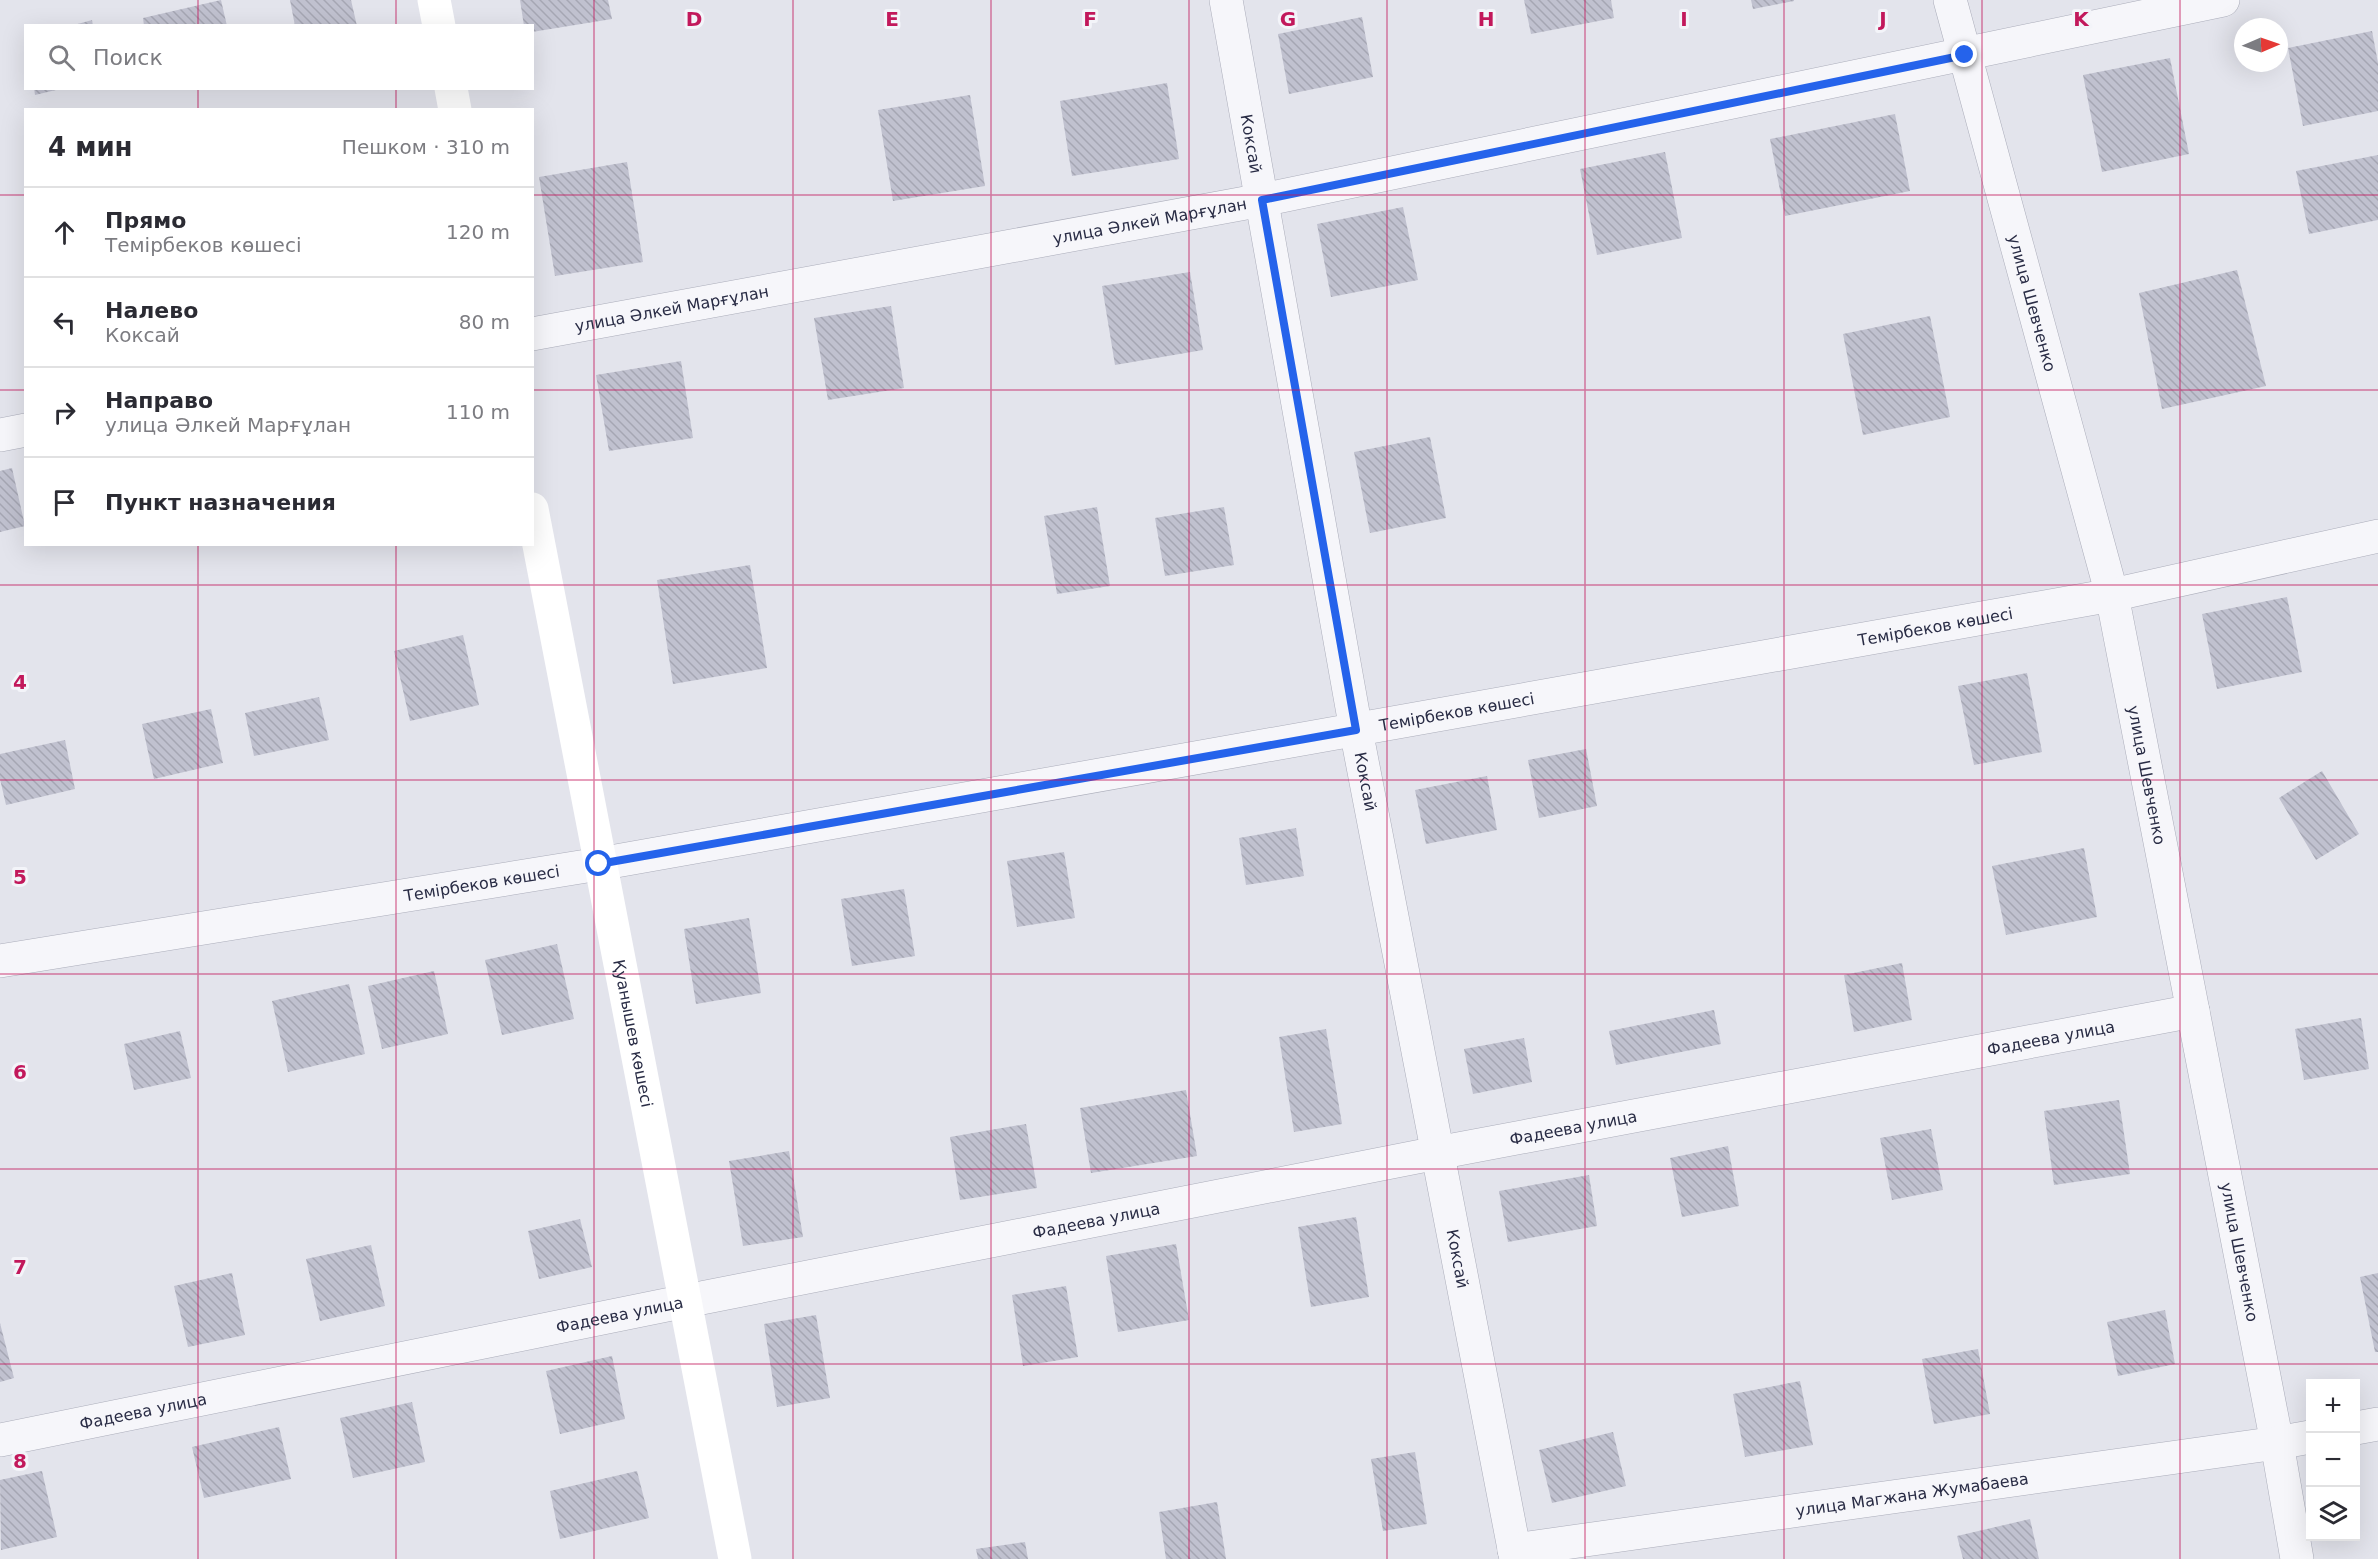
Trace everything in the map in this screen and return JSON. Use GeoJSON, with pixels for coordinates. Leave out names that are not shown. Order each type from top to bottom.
{"type":"FeatureCollection","features":[{"type":"Feature","properties":{"kind":"street"},"geometry":{"type":"LineString","coordinates":[[434,0],[439,24]]}},
{"type":"Feature","properties":{"kind":"street","name":"Коксай"},"geometry":{"type":"LineString","coordinates":[[1226,0],[1356,730],[1515,1554]]}},
{"type":"Feature","properties":{"kind":"street","name":"улица Шевченко"},"geometry":{"type":"LineString","coordinates":[[1950,0],[2112,595],[2277,1443],[2297,1559]]}},
{"type":"Feature","properties":{"kind":"street","name":"улица Әлкей Марғұлан"},"geometry":{"type":"LineString","coordinates":[[534,333],[1262,200],[2223,0]]}},
{"type":"Feature","properties":{"kind":"street"},"geometry":{"type":"LineString","coordinates":[[451,90],[456,108]]}},
{"type":"Feature","properties":{"kind":"street"},"geometry":{"type":"LineString","coordinates":[[0,435],[24,430]]}},
{"type":"Feature","properties":{"kind":"street","name":"Қуанышев көшесі"},"geometry":{"type":"LineString","coordinates":[[534,520],[735,1559]]}},
{"type":"Feature","properties":{"kind":"street","name":"Темірбеков көшесі"},"geometry":{"type":"LineString","coordinates":[[0,961],[599,864],[2112,595],[2378,536]]}},
{"type":"Feature","properties":{"kind":"street","name":"Фадеева улица"},"geometry":{"type":"LineString","coordinates":[[0,1440],[686,1301],[1437,1154],[2193,1011]]}},
{"type":"Feature","properties":{"kind":"street"},"geometry":{"type":"LineString","coordinates":[[2360,1427],[2378,1424]]}},
{"type":"Feature","properties":{"kind":"street","name":"улица Магжана Жумабаева"},"geometry":{"type":"LineString","coordinates":[[1515,1554],[2306,1438]]}},
{"type":"Feature","properties":{"kind":"building"},"geometry":{"type":"Polygon","coordinates":[[[221,0],[227,24],[144,24],[143,18],[221,0]]]}},
{"type":"Feature","properties":{"kind":"building"},"geometry":{"type":"Polygon","coordinates":[[[290,0],[351,0],[357,24],[295,24],[290,0]]]}},
{"type":"Feature","properties":{"kind":"building"},"geometry":{"type":"Polygon","coordinates":[[[520,0],[608,0],[612,19],[534,32],[534,24],[524,24],[520,0]]]}},
{"type":"Feature","properties":{"kind":"building"},"geometry":{"type":"Polygon","coordinates":[[[1524,0],[1611,0],[1614,18],[1531,34],[1524,0]]]}},
{"type":"Feature","properties":{"kind":"building"},"geometry":{"type":"Polygon","coordinates":[[[1751,0],[1794,0],[1794,1],[1753,9],[1751,0]]]}},
{"type":"Feature","properties":{"kind":"building"},"geometry":{"type":"Polygon","coordinates":[[[1362,17],[1373,77],[1289,94],[1278,34],[1362,17]]]}},
{"type":"Feature","properties":{"kind":"building"},"geometry":{"type":"Polygon","coordinates":[[[92,20],[93,24],[78,24],[92,20]]]}},
{"type":"Feature","properties":{"kind":"building"},"geometry":{"type":"Polygon","coordinates":[[[2372,31],[2378,63],[2378,111],[2303,126],[2288,48],[2372,31]]]}},
{"type":"Feature","properties":{"kind":"building"},"geometry":{"type":"Polygon","coordinates":[[[2170,58],[2189,154],[2102,172],[2083,75],[2170,58]]]}},
{"type":"Feature","properties":{"kind":"building"},"geometry":{"type":"Polygon","coordinates":[[[1167,83],[1179,159],[1072,176],[1060,101],[1167,83]]]}},
{"type":"Feature","properties":{"kind":"building"},"geometry":{"type":"Polygon","coordinates":[[[34,90],[56,90],[35,95],[34,90]]]}},
{"type":"Feature","properties":{"kind":"building"},"geometry":{"type":"Polygon","coordinates":[[[970,95],[985,186],[893,201],[878,110],[970,95]]]}},
{"type":"Feature","properties":{"kind":"building"},"geometry":{"type":"Polygon","coordinates":[[[1895,114],[1910,191],[1785,216],[1770,139],[1895,114]]]}},
{"type":"Feature","properties":{"kind":"building"},"geometry":{"type":"Polygon","coordinates":[[[1665,152],[1682,238],[1597,255],[1580,169],[1665,152]]]}},
{"type":"Feature","properties":{"kind":"building"},"geometry":{"type":"Polygon","coordinates":[[[2378,155],[2378,220],[2309,234],[2296,171],[2378,155]]]}},
{"type":"Feature","properties":{"kind":"building"},"geometry":{"type":"Polygon","coordinates":[[[627,162],[643,262],[555,276],[539,177],[627,162]]]}},
{"type":"Feature","properties":{"kind":"building"},"geometry":{"type":"Polygon","coordinates":[[[1403,207],[1418,280],[1331,297],[1317,224],[1403,207]]]}},
{"type":"Feature","properties":{"kind":"building"},"geometry":{"type":"Polygon","coordinates":[[[2237,270],[2266,386],[2162,409],[2139,293],[2237,270]]]}},
{"type":"Feature","properties":{"kind":"building"},"geometry":{"type":"Polygon","coordinates":[[[1190,272],[1203,350],[1115,365],[1102,286],[1190,272]]]}},
{"type":"Feature","properties":{"kind":"building"},"geometry":{"type":"Polygon","coordinates":[[[891,306],[904,388],[828,400],[814,318],[891,306]]]}},
{"type":"Feature","properties":{"kind":"building"},"geometry":{"type":"Polygon","coordinates":[[[1930,316],[1950,417],[1863,435],[1843,334],[1930,316]]]}},
{"type":"Feature","properties":{"kind":"building"},"geometry":{"type":"Polygon","coordinates":[[[681,361],[693,438],[609,451],[596,375],[681,361]]]}},
{"type":"Feature","properties":{"kind":"building"},"geometry":{"type":"Polygon","coordinates":[[[1430,437],[1446,518],[1370,533],[1354,452],[1430,437]]]}},
{"type":"Feature","properties":{"kind":"building"},"geometry":{"type":"Polygon","coordinates":[[[12,468],[24,526],[0,532],[0,471],[12,468]]]}},
{"type":"Feature","properties":{"kind":"building"},"geometry":{"type":"Polygon","coordinates":[[[1097,507],[1110,586],[1057,594],[1044,516],[1097,507]]]}},
{"type":"Feature","properties":{"kind":"building"},"geometry":{"type":"Polygon","coordinates":[[[1224,507],[1234,565],[1165,576],[1155,518],[1224,507]]]}},
{"type":"Feature","properties":{"kind":"building"},"geometry":{"type":"Polygon","coordinates":[[[750,565],[767,668],[673,684],[657,580],[750,565]]]}},
{"type":"Feature","properties":{"kind":"building"},"geometry":{"type":"Polygon","coordinates":[[[2287,597],[2302,672],[2217,689],[2202,614],[2287,597]]]}},
{"type":"Feature","properties":{"kind":"building"},"geometry":{"type":"Polygon","coordinates":[[[463,635],[479,705],[410,721],[394,651],[463,635]]]}},
{"type":"Feature","properties":{"kind":"building"},"geometry":{"type":"Polygon","coordinates":[[[2027,673],[2042,752],[1974,765],[1958,686],[2027,673]]]}},
{"type":"Feature","properties":{"kind":"building"},"geometry":{"type":"Polygon","coordinates":[[[319,697],[329,740],[254,756],[245,713],[319,697]]]}},
{"type":"Feature","properties":{"kind":"building"},"geometry":{"type":"Polygon","coordinates":[[[211,709],[223,763],[154,779],[142,724],[211,709]]]}},
{"type":"Feature","properties":{"kind":"building"},"geometry":{"type":"Polygon","coordinates":[[[65,740],[75,789],[6,805],[0,779],[0,754],[65,740]]]}},
{"type":"Feature","properties":{"kind":"building"},"geometry":{"type":"Polygon","coordinates":[[[1586,749],[1597,806],[1539,818],[1528,760],[1586,749]]]}},
{"type":"Feature","properties":{"kind":"building"},"geometry":{"type":"Polygon","coordinates":[[[2322,771],[2359,834],[2316,860],[2279,798],[2322,771]]]}},
{"type":"Feature","properties":{"kind":"building"},"geometry":{"type":"Polygon","coordinates":[[[1487,776],[1497,830],[1426,844],[1415,790],[1487,776]]]}},
{"type":"Feature","properties":{"kind":"building"},"geometry":{"type":"Polygon","coordinates":[[[1296,828],[1304,876],[1246,885],[1239,838],[1296,828]]]}},
{"type":"Feature","properties":{"kind":"building"},"geometry":{"type":"Polygon","coordinates":[[[2084,848],[2097,917],[2006,935],[1992,866],[2084,848]]]}},
{"type":"Feature","properties":{"kind":"building"},"geometry":{"type":"Polygon","coordinates":[[[1064,852],[1075,918],[1017,927],[1007,861],[1064,852]]]}},
{"type":"Feature","properties":{"kind":"building"},"geometry":{"type":"Polygon","coordinates":[[[904,889],[915,956],[852,966],[841,899],[904,889]]]}},
{"type":"Feature","properties":{"kind":"building"},"geometry":{"type":"Polygon","coordinates":[[[749,918],[761,993],[696,1004],[684,929],[749,918]]]}},
{"type":"Feature","properties":{"kind":"building"},"geometry":{"type":"Polygon","coordinates":[[[557,944],[574,1019],[502,1035],[485,960],[557,944]]]}},
{"type":"Feature","properties":{"kind":"building"},"geometry":{"type":"Polygon","coordinates":[[[1902,963],[1912,1020],[1854,1032],[1844,975],[1902,963]]]}},
{"type":"Feature","properties":{"kind":"building"},"geometry":{"type":"Polygon","coordinates":[[[434,971],[448,1034],[382,1049],[368,986],[434,971]]]}},
{"type":"Feature","properties":{"kind":"building"},"geometry":{"type":"Polygon","coordinates":[[[349,984],[365,1054],[288,1072],[272,1001],[349,984]]]}},
{"type":"Feature","properties":{"kind":"building"},"geometry":{"type":"Polygon","coordinates":[[[1714,1010],[1721,1044],[1616,1065],[1609,1031],[1714,1010]]]}},
{"type":"Feature","properties":{"kind":"building"},"geometry":{"type":"Polygon","coordinates":[[[2361,1018],[2369,1069],[2304,1080],[2295,1029],[2361,1018]]]}},
{"type":"Feature","properties":{"kind":"building"},"geometry":{"type":"Polygon","coordinates":[[[1326,1029],[1342,1124],[1294,1132],[1279,1037],[1326,1029]]]}},
{"type":"Feature","properties":{"kind":"building"},"geometry":{"type":"Polygon","coordinates":[[[180,1031],[191,1078],[134,1090],[124,1044],[180,1031]]]}},
{"type":"Feature","properties":{"kind":"building"},"geometry":{"type":"Polygon","coordinates":[[[1524,1038],[1532,1082],[1473,1094],[1464,1049],[1524,1038]]]}},
{"type":"Feature","properties":{"kind":"building"},"geometry":{"type":"Polygon","coordinates":[[[1186,1090],[1197,1156],[1091,1173],[1080,1108],[1186,1090]]]}},
{"type":"Feature","properties":{"kind":"building"},"geometry":{"type":"Polygon","coordinates":[[[2119,1100],[2130,1174],[2054,1185],[2044,1111],[2119,1100]]]}},
{"type":"Feature","properties":{"kind":"building"},"geometry":{"type":"Polygon","coordinates":[[[1026,1124],[1037,1188],[960,1200],[950,1137],[1026,1124]]]}},
{"type":"Feature","properties":{"kind":"building"},"geometry":{"type":"Polygon","coordinates":[[[1931,1129],[1943,1190],[1892,1200],[1880,1138],[1931,1129]]]}},
{"type":"Feature","properties":{"kind":"building"},"geometry":{"type":"Polygon","coordinates":[[[1728,1146],[1739,1206],[1682,1217],[1670,1158],[1728,1146]]]}},
{"type":"Feature","properties":{"kind":"building"},"geometry":{"type":"Polygon","coordinates":[[[789,1151],[803,1237],[743,1246],[729,1161],[789,1151]]]}},
{"type":"Feature","properties":{"kind":"building"},"geometry":{"type":"Polygon","coordinates":[[[1589,1175],[1597,1226],[1508,1242],[1499,1191],[1589,1175]]]}},
{"type":"Feature","properties":{"kind":"building"},"geometry":{"type":"Polygon","coordinates":[[[1356,1217],[1369,1297],[1311,1307],[1298,1227],[1356,1217]]]}},
{"type":"Feature","properties":{"kind":"building"},"geometry":{"type":"Polygon","coordinates":[[[580,1219],[592,1267],[539,1279],[528,1231],[580,1219]]]}},
{"type":"Feature","properties":{"kind":"building"},"geometry":{"type":"Polygon","coordinates":[[[1176,1244],[1189,1320],[1118,1332],[1106,1256],[1176,1244]]]}},
{"type":"Feature","properties":{"kind":"building"},"geometry":{"type":"Polygon","coordinates":[[[371,1245],[385,1306],[320,1321],[306,1259],[371,1245]]]}},
{"type":"Feature","properties":{"kind":"building"},"geometry":{"type":"Polygon","coordinates":[[[232,1273],[245,1335],[188,1347],[174,1286],[232,1273]]]}},
{"type":"Feature","properties":{"kind":"building"},"geometry":{"type":"Polygon","coordinates":[[[2378,1273],[2378,1352],[2375,1352],[2360,1277],[2378,1273]]]}},
{"type":"Feature","properties":{"kind":"building"},"geometry":{"type":"Polygon","coordinates":[[[1066,1286],[1078,1357],[1023,1366],[1012,1295],[1066,1286]]]}},
{"type":"Feature","properties":{"kind":"building"},"geometry":{"type":"Polygon","coordinates":[[[2165,1310],[2175,1364],[2118,1376],[2107,1322],[2165,1310]]]}},
{"type":"Feature","properties":{"kind":"building"},"geometry":{"type":"Polygon","coordinates":[[[816,1315],[830,1398],[777,1407],[764,1324],[816,1315]]]}},
{"type":"Feature","properties":{"kind":"building"},"geometry":{"type":"Polygon","coordinates":[[[0,1323],[14,1378],[0,1382],[0,1323]]]}},
{"type":"Feature","properties":{"kind":"building"},"geometry":{"type":"Polygon","coordinates":[[[1978,1349],[1990,1414],[1934,1424],[1922,1359],[1978,1349]]]}},
{"type":"Feature","properties":{"kind":"building"},"geometry":{"type":"Polygon","coordinates":[[[612,1356],[625,1419],[560,1434],[546,1371],[612,1356]]]}},
{"type":"Feature","properties":{"kind":"building"},"geometry":{"type":"Polygon","coordinates":[[[1800,1381],[1813,1445],[1745,1457],[1733,1394],[1800,1381]]]}},
{"type":"Feature","properties":{"kind":"building"},"geometry":{"type":"Polygon","coordinates":[[[412,1402],[425,1462],[353,1478],[340,1418],[412,1402]]]}},
{"type":"Feature","properties":{"kind":"building"},"geometry":{"type":"Polygon","coordinates":[[[279,1427],[291,1479],[204,1498],[192,1447],[279,1427]]]}},
{"type":"Feature","properties":{"kind":"building"},"geometry":{"type":"Polygon","coordinates":[[[1613,1432],[1626,1486],[1552,1503],[1539,1450],[1613,1432]]]}},
{"type":"Feature","properties":{"kind":"building"},"geometry":{"type":"Polygon","coordinates":[[[1415,1452],[1427,1524],[1383,1531],[1371,1459],[1415,1452]]]}},
{"type":"Feature","properties":{"kind":"building"},"geometry":{"type":"Polygon","coordinates":[[[42,1471],[57,1537],[1,1550],[0,1480],[42,1471]]]}},
{"type":"Feature","properties":{"kind":"building"},"geometry":{"type":"Polygon","coordinates":[[[637,1471],[649,1518],[560,1539],[550,1491],[637,1471]]]}},
{"type":"Feature","properties":{"kind":"building"},"geometry":{"type":"Polygon","coordinates":[[[1217,1502],[1226,1559],[1166,1559],[1159,1512],[1217,1502]]]}},
{"type":"Feature","properties":{"kind":"building"},"geometry":{"type":"Polygon","coordinates":[[[2030,1519],[2039,1559],[1963,1559],[1957,1536],[2030,1519]]]}},
{"type":"Feature","properties":{"kind":"building"},"geometry":{"type":"Polygon","coordinates":[[[1025,1542],[1028,1559],[978,1559],[976,1549],[1025,1542]]]}},
{"type":"Feature","properties":{"kind":"route"},"geometry":{"type":"LineString","coordinates":[[599,864],[1356,730],[1262,200],[1965,55]]}}]}
